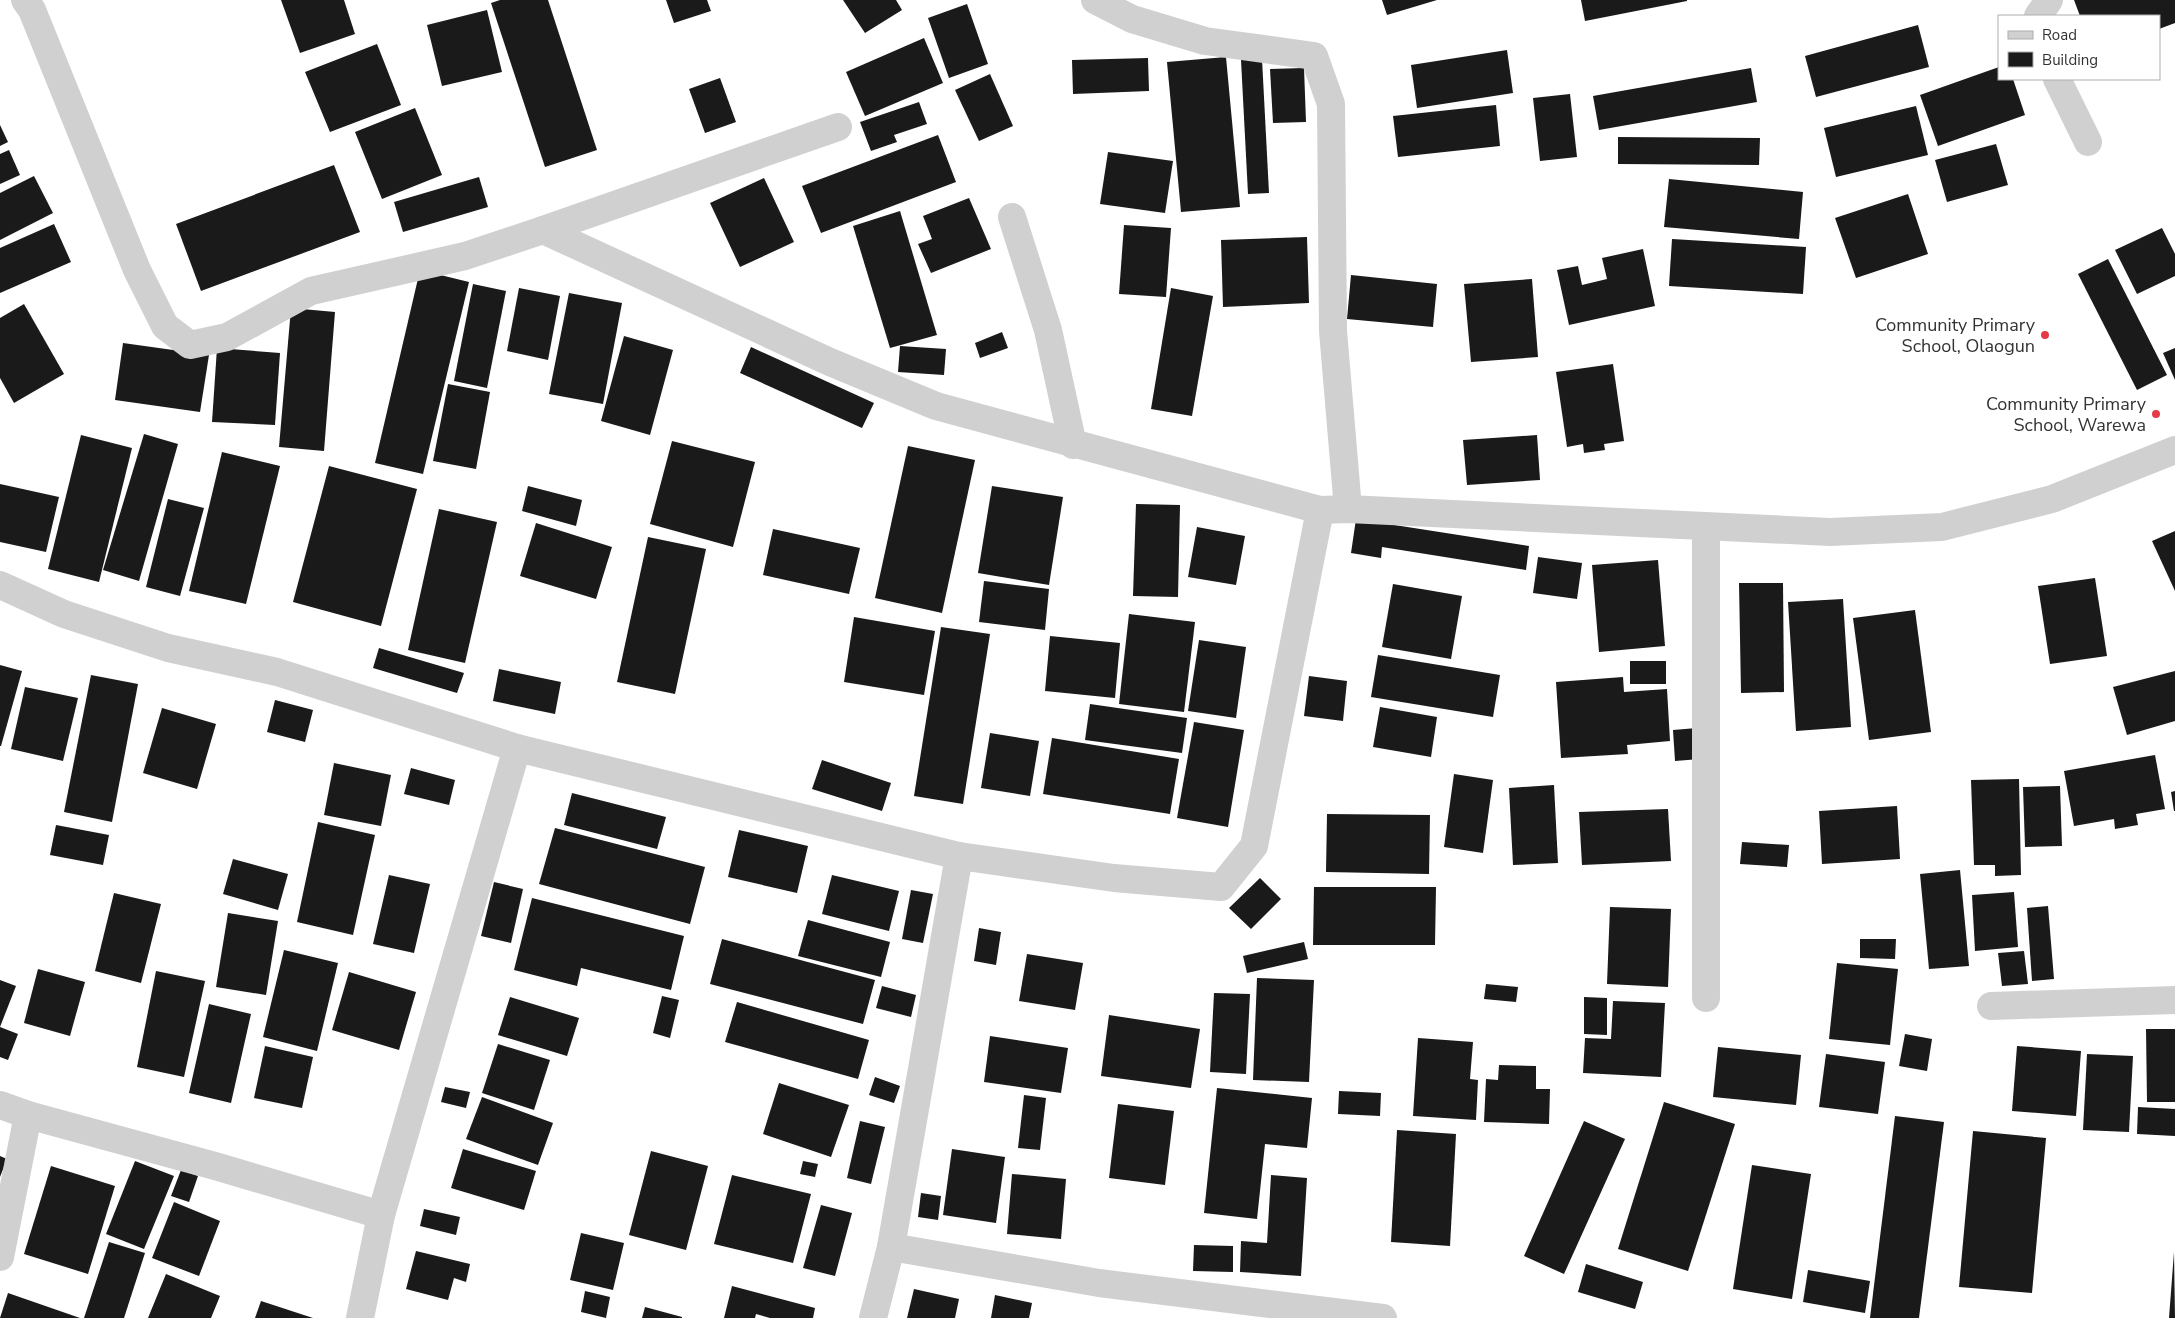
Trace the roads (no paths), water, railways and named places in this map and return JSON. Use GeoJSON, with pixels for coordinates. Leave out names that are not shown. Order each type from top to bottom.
{"type":"FeatureCollection","features":[{"type":"Feature","properties":{"kind":"street"},"geometry":{"type":"LineString","coordinates":[[25,0],[32,10],[137,270],[165,326],[190,345],[228,337],[311,291],[465,256],[838,127]]}},
{"type":"Feature","properties":{"kind":"street"},"geometry":{"type":"LineString","coordinates":[[1094,0],[1132,19],[1205,41],[1314,56],[1331,104],[1333,331],[1348,509]]}},
{"type":"Feature","properties":{"kind":"street"},"geometry":{"type":"LineString","coordinates":[[2039,15],[2049,0]]}},
{"type":"Feature","properties":{"kind":"street"},"geometry":{"type":"LineString","coordinates":[[2057,80],[2088,142]]}},
{"type":"Feature","properties":{"kind":"street"},"geometry":{"type":"LineString","coordinates":[[1012,218],[1048,330],[1073,445]]}},
{"type":"Feature","properties":{"kind":"street"},"geometry":{"type":"LineString","coordinates":[[543,230],[830,362],[936,406],[1073,445],[1320,510],[1348,509],[1830,532],[1942,527],[2052,499],[2175,450]]}},
{"type":"Feature","properties":{"kind":"street"},"geometry":{"type":"LineString","coordinates":[[0,585],[64,614],[160,645],[277,672],[517,748],[959,856],[1114,878],[1221,887],[1254,846],[1320,510]]}},
{"type":"Feature","properties":{"kind":"street"},"geometry":{"type":"LineString","coordinates":[[1706,527],[1706,998]]}},
{"type":"Feature","properties":{"kind":"street"},"geometry":{"type":"LineString","coordinates":[[360,1318],[382,1215],[517,748]]}},
{"type":"Feature","properties":{"kind":"street"},"geometry":{"type":"LineString","coordinates":[[873,1318],[891,1247],[959,856]]}},
{"type":"Feature","properties":{"kind":"street"},"geometry":{"type":"LineString","coordinates":[[1991,1006],[2175,1000]]}},
{"type":"Feature","properties":{"kind":"street"},"geometry":{"type":"LineString","coordinates":[[0,1104],[28,1115],[216,1166],[382,1215]]}},
{"type":"Feature","properties":{"kind":"street"},"geometry":{"type":"LineString","coordinates":[[0,1257],[28,1115]]}},
{"type":"Feature","properties":{"kind":"street"},"geometry":{"type":"LineString","coordinates":[[891,1247],[1099,1283],[1383,1318]]}},
{"type":"Feature","properties":{"kind":"place","name":"Community Primary School, Olaogun"},"geometry":{"type":"Point","coordinates":[2045,335]}},
{"type":"Feature","properties":{"kind":"place","name":"Community Primary School, Warewa"},"geometry":{"type":"Point","coordinates":[2156,414]}}]}
